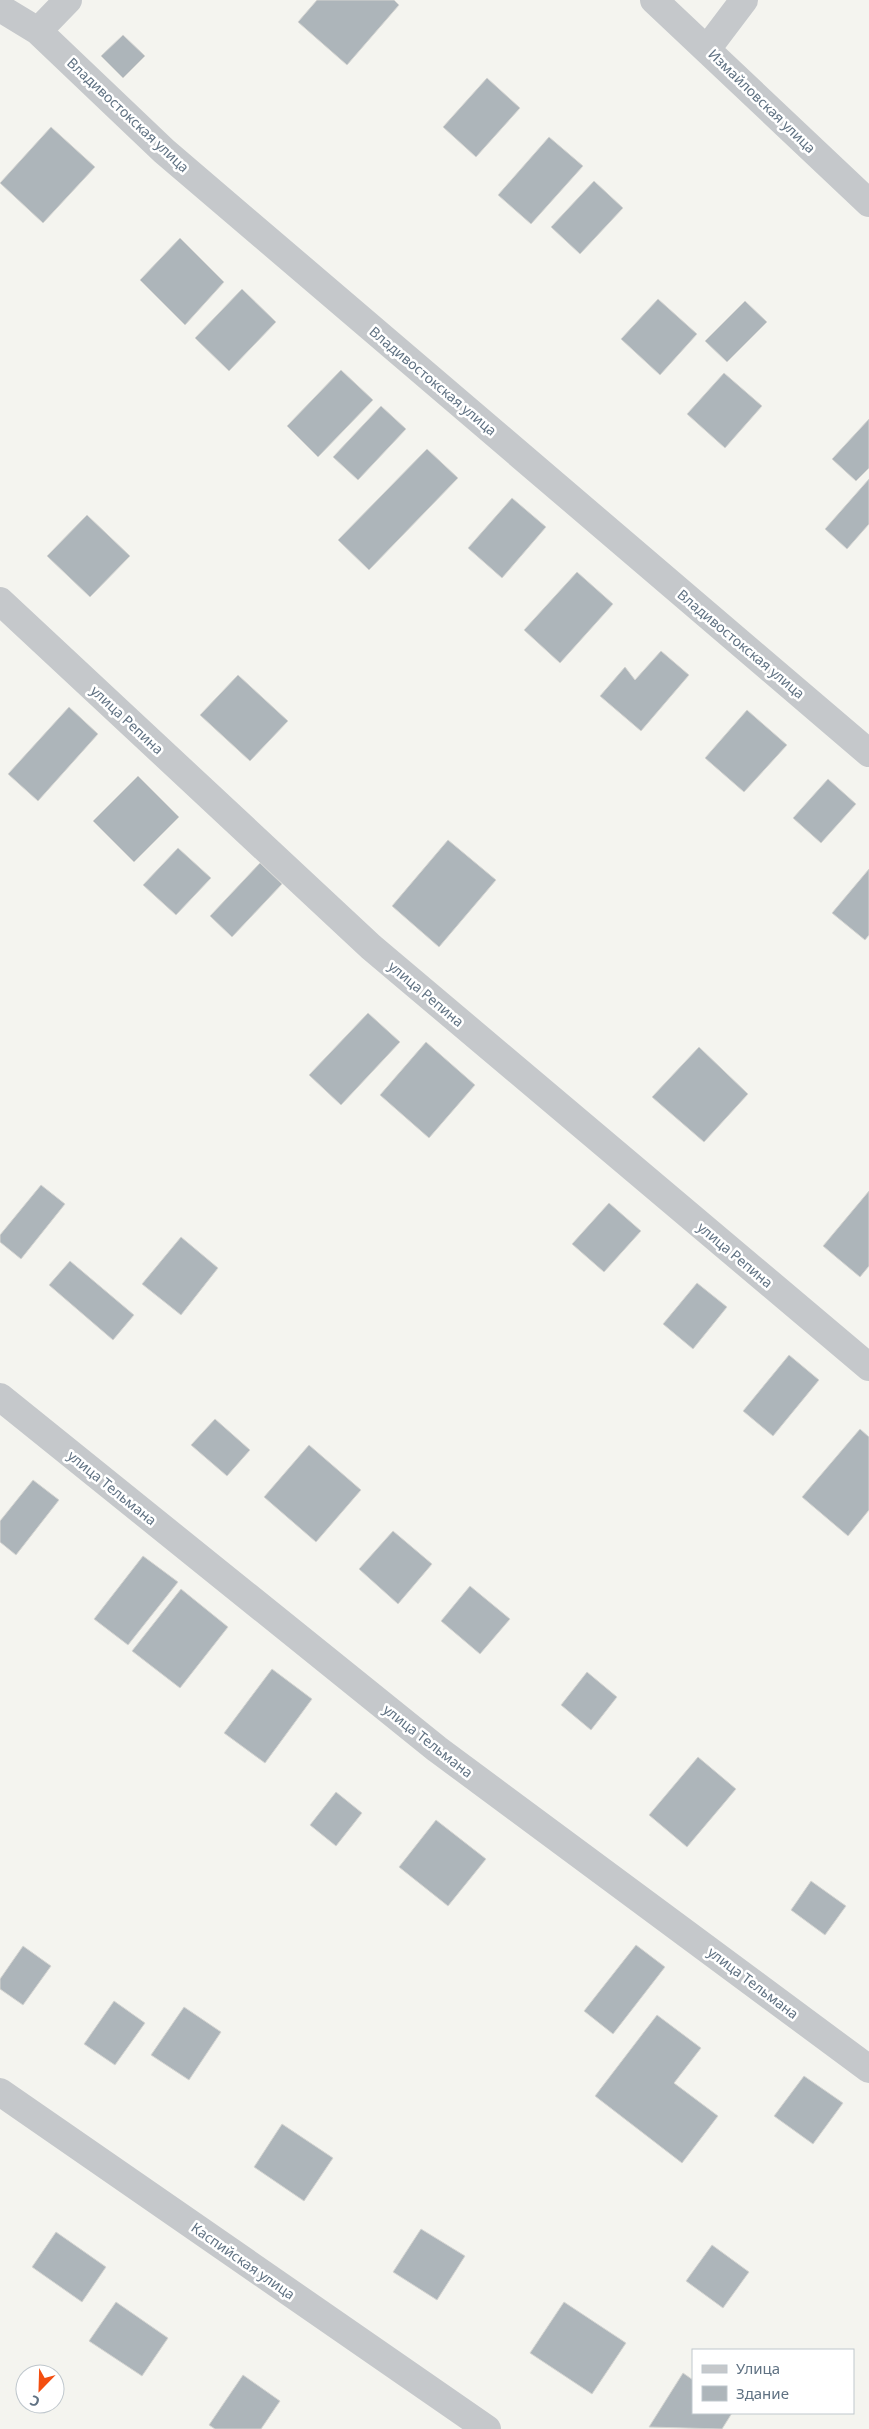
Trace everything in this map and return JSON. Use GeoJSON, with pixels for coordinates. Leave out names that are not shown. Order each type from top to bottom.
{"type":"FeatureCollection","features":[{"type":"Feature","properties":{"kind":"street"},"geometry":{"type":"LineString","coordinates":[[38,31],[68,0]]}},
{"type":"Feature","properties":{"kind":"street","name":"Измайловская улица"},"geometry":{"type":"LineString","coordinates":[[654,0],[869,203]]}},
{"type":"Feature","properties":{"kind":"street"},"geometry":{"type":"LineString","coordinates":[[707,49],[744,0]]}},
{"type":"Feature","properties":{"kind":"street","name":"Владивостокская улица"},"geometry":{"type":"LineString","coordinates":[[0,8],[38,31],[164,151],[869,752]]}},
{"type":"Feature","properties":{"kind":"street","name":"улица Репина"},"geometry":{"type":"LineString","coordinates":[[0,601],[370,947],[869,1367]]}},
{"type":"Feature","properties":{"kind":"street","name":"улица Тельмана"},"geometry":{"type":"LineString","coordinates":[[0,1397],[438,1749],[869,2069]]}},
{"type":"Feature","properties":{"kind":"street","name":"Каспийская улица"},"geometry":{"type":"LineString","coordinates":[[0,2092],[487,2429]]}},
{"type":"Feature","properties":{"kind":"building"},"geometry":{"type":"Polygon","coordinates":[[[317,0],[394,0],[399,5],[347,65],[298,22],[317,0]]]}},
{"type":"Feature","properties":{"kind":"building"},"geometry":{"type":"Polygon","coordinates":[[[123,35],[145,56],[123,78],[101,56],[123,35]]]}},
{"type":"Feature","properties":{"kind":"building"},"geometry":{"type":"Polygon","coordinates":[[[487,78],[520,108],[476,157],[443,127],[487,78]]]}},
{"type":"Feature","properties":{"kind":"building"},"geometry":{"type":"Polygon","coordinates":[[[51,127],[95,167],[43,223],[0,183],[51,127]]]}},
{"type":"Feature","properties":{"kind":"building"},"geometry":{"type":"Polygon","coordinates":[[[549,137],[583,166],[531,224],[498,195],[549,137]]]}},
{"type":"Feature","properties":{"kind":"building"},"geometry":{"type":"Polygon","coordinates":[[[594,181],[623,208],[580,254],[551,227],[594,181]]]}},
{"type":"Feature","properties":{"kind":"building"},"geometry":{"type":"Polygon","coordinates":[[[180,238],[224,282],[185,325],[140,280],[180,238]]]}},
{"type":"Feature","properties":{"kind":"building"},"geometry":{"type":"Polygon","coordinates":[[[242,289],[276,322],[229,371],[195,338],[242,289]]]}},
{"type":"Feature","properties":{"kind":"building"},"geometry":{"type":"Polygon","coordinates":[[[658,299],[697,334],[660,375],[621,339],[658,299]]]}},
{"type":"Feature","properties":{"kind":"building"},"geometry":{"type":"Polygon","coordinates":[[[745,301],[767,322],[727,362],[705,341],[745,301]]]}},
{"type":"Feature","properties":{"kind":"building"},"geometry":{"type":"Polygon","coordinates":[[[341,370],[373,400],[318,457],[287,426],[341,370]]]}},
{"type":"Feature","properties":{"kind":"building"},"geometry":{"type":"Polygon","coordinates":[[[724,373],[762,406],[725,448],[687,414],[724,373]]]}},
{"type":"Feature","properties":{"kind":"building"},"geometry":{"type":"Polygon","coordinates":[[[381,406],[406,429],[358,480],[333,457],[381,406]]]}},
{"type":"Feature","properties":{"kind":"building"},"geometry":{"type":"Polygon","coordinates":[[[869,419],[869,468],[856,481],[832,459],[869,419]]]}},
{"type":"Feature","properties":{"kind":"building"},"geometry":{"type":"Polygon","coordinates":[[[427,449],[458,478],[369,570],[338,540],[427,449]]]}},
{"type":"Feature","properties":{"kind":"building"},"geometry":{"type":"Polygon","coordinates":[[[869,479],[869,524],[847,549],[825,529],[869,479]]]}},
{"type":"Feature","properties":{"kind":"building"},"geometry":{"type":"Polygon","coordinates":[[[512,498],[546,527],[502,578],[468,548],[512,498]]]}},
{"type":"Feature","properties":{"kind":"building"},"geometry":{"type":"Polygon","coordinates":[[[87,515],[130,556],[90,597],[47,556],[87,515]]]}},
{"type":"Feature","properties":{"kind":"building"},"geometry":{"type":"Polygon","coordinates":[[[577,572],[613,604],[560,663],[524,630],[577,572]]]}},
{"type":"Feature","properties":{"kind":"building"},"geometry":{"type":"Polygon","coordinates":[[[661,651],[689,675],[641,731],[600,696],[625,667],[635,680],[661,651]]]}},
{"type":"Feature","properties":{"kind":"building"},"geometry":{"type":"Polygon","coordinates":[[[238,675],[288,721],[250,761],[200,715],[238,675]]]}},
{"type":"Feature","properties":{"kind":"building"},"geometry":{"type":"Polygon","coordinates":[[[69,707],[98,734],[38,801],[8,774],[69,707]]]}},
{"type":"Feature","properties":{"kind":"building"},"geometry":{"type":"Polygon","coordinates":[[[747,710],[787,745],[744,792],[705,758],[747,710]]]}},
{"type":"Feature","properties":{"kind":"building"},"geometry":{"type":"Polygon","coordinates":[[[138,776],[179,817],[134,862],[93,821],[138,776]]]}},
{"type":"Feature","properties":{"kind":"building"},"geometry":{"type":"Polygon","coordinates":[[[828,779],[856,804],[821,843],[793,818],[828,779]]]}},
{"type":"Feature","properties":{"kind":"building"},"geometry":{"type":"Polygon","coordinates":[[[448,840],[496,880],[439,947],[392,906],[448,840]]]}},
{"type":"Feature","properties":{"kind":"building"},"geometry":{"type":"Polygon","coordinates":[[[178,848],[211,878],[176,915],[143,885],[178,848]]]}},
{"type":"Feature","properties":{"kind":"building"},"geometry":{"type":"Polygon","coordinates":[[[260,863],[282,884],[232,937],[210,916],[260,863]]]}},
{"type":"Feature","properties":{"kind":"building"},"geometry":{"type":"Polygon","coordinates":[[[869,869],[869,935],[865,940],[832,913],[869,869]]]}},
{"type":"Feature","properties":{"kind":"building"},"geometry":{"type":"Polygon","coordinates":[[[368,1013],[400,1042],[341,1105],[309,1075],[368,1013]]]}},
{"type":"Feature","properties":{"kind":"building"},"geometry":{"type":"Polygon","coordinates":[[[426,1042],[475,1085],[429,1138],[380,1095],[426,1042]]]}},
{"type":"Feature","properties":{"kind":"building"},"geometry":{"type":"Polygon","coordinates":[[[699,1047],[748,1094],[704,1142],[652,1097],[699,1047]]]}},
{"type":"Feature","properties":{"kind":"building"},"geometry":{"type":"Polygon","coordinates":[[[41,1185],[65,1204],[21,1259],[0,1242],[0,1235],[41,1185]]]}},
{"type":"Feature","properties":{"kind":"building"},"geometry":{"type":"Polygon","coordinates":[[[869,1191],[869,1266],[860,1277],[823,1246],[869,1191]]]}},
{"type":"Feature","properties":{"kind":"building"},"geometry":{"type":"Polygon","coordinates":[[[609,1203],[641,1231],[604,1272],[572,1244],[609,1203]]]}},
{"type":"Feature","properties":{"kind":"building"},"geometry":{"type":"Polygon","coordinates":[[[181,1237],[218,1268],[181,1315],[142,1284],[181,1237]]]}},
{"type":"Feature","properties":{"kind":"building"},"geometry":{"type":"Polygon","coordinates":[[[70,1261],[134,1315],[113,1340],[49,1285],[70,1261]]]}},
{"type":"Feature","properties":{"kind":"building"},"geometry":{"type":"Polygon","coordinates":[[[697,1283],[727,1307],[693,1349],[663,1324],[697,1283]]]}},
{"type":"Feature","properties":{"kind":"building"},"geometry":{"type":"Polygon","coordinates":[[[789,1355],[819,1380],[773,1436],[743,1411],[789,1355]]]}},
{"type":"Feature","properties":{"kind":"building"},"geometry":{"type":"Polygon","coordinates":[[[215,1419],[250,1450],[227,1476],[191,1445],[215,1419]]]}},
{"type":"Feature","properties":{"kind":"building"},"geometry":{"type":"Polygon","coordinates":[[[860,1429],[869,1437],[869,1510],[848,1536],[802,1497],[860,1429]]]}},
{"type":"Feature","properties":{"kind":"building"},"geometry":{"type":"Polygon","coordinates":[[[309,1445],[361,1490],[316,1542],[264,1497],[309,1445]]]}},
{"type":"Feature","properties":{"kind":"building"},"geometry":{"type":"Polygon","coordinates":[[[33,1480],[59,1500],[16,1555],[0,1542],[0,1521],[33,1480]]]}},
{"type":"Feature","properties":{"kind":"building"},"geometry":{"type":"Polygon","coordinates":[[[393,1531],[432,1564],[398,1604],[359,1569],[393,1531]]]}},
{"type":"Feature","properties":{"kind":"building"},"geometry":{"type":"Polygon","coordinates":[[[143,1556],[178,1582],[128,1645],[94,1619],[143,1556]]]}},
{"type":"Feature","properties":{"kind":"building"},"geometry":{"type":"Polygon","coordinates":[[[470,1586],[510,1619],[480,1654],[441,1621],[470,1586]]]}},
{"type":"Feature","properties":{"kind":"building"},"geometry":{"type":"Polygon","coordinates":[[[181,1589],[228,1627],[180,1688],[132,1651],[181,1589]]]}},
{"type":"Feature","properties":{"kind":"building"},"geometry":{"type":"Polygon","coordinates":[[[272,1669],[312,1699],[265,1763],[224,1733],[272,1669]]]}},
{"type":"Feature","properties":{"kind":"building"},"geometry":{"type":"Polygon","coordinates":[[[587,1672],[617,1697],[591,1730],[561,1705],[587,1672]]]}},
{"type":"Feature","properties":{"kind":"building"},"geometry":{"type":"Polygon","coordinates":[[[698,1757],[736,1789],[687,1847],[649,1815],[698,1757]]]}},
{"type":"Feature","properties":{"kind":"building"},"geometry":{"type":"Polygon","coordinates":[[[336,1792],[362,1813],[336,1846],[310,1825],[336,1792]]]}},
{"type":"Feature","properties":{"kind":"building"},"geometry":{"type":"Polygon","coordinates":[[[436,1820],[486,1859],[448,1906],[399,1867],[436,1820]]]}},
{"type":"Feature","properties":{"kind":"building"},"geometry":{"type":"Polygon","coordinates":[[[811,1881],[846,1906],[825,1935],[791,1910],[811,1881]]]}},
{"type":"Feature","properties":{"kind":"building"},"geometry":{"type":"Polygon","coordinates":[[[636,1945],[665,1967],[613,2034],[584,2011],[636,1945]]]}},
{"type":"Feature","properties":{"kind":"building"},"geometry":{"type":"Polygon","coordinates":[[[23,1946],[51,1966],[23,2005],[0,1989],[0,1979],[23,1946]]]}},
{"type":"Feature","properties":{"kind":"building"},"geometry":{"type":"Polygon","coordinates":[[[114,2001],[145,2023],[115,2065],[84,2044],[114,2001]]]}},
{"type":"Feature","properties":{"kind":"building"},"geometry":{"type":"Polygon","coordinates":[[[184,2007],[221,2032],[189,2080],[151,2055],[184,2007]]]}},
{"type":"Feature","properties":{"kind":"building"},"geometry":{"type":"Polygon","coordinates":[[[657,2015],[701,2048],[674,2083],[718,2116],[682,2163],[595,2096],[657,2015]]]}},
{"type":"Feature","properties":{"kind":"building"},"geometry":{"type":"Polygon","coordinates":[[[804,2076],[843,2103],[813,2144],[774,2116],[804,2076]]]}},
{"type":"Feature","properties":{"kind":"building"},"geometry":{"type":"Polygon","coordinates":[[[282,2124],[333,2158],[304,2201],[254,2167],[282,2124]]]}},
{"type":"Feature","properties":{"kind":"building"},"geometry":{"type":"Polygon","coordinates":[[[421,2229],[465,2256],[437,2300],[393,2272],[421,2229]]]}},
{"type":"Feature","properties":{"kind":"building"},"geometry":{"type":"Polygon","coordinates":[[[56,2232],[106,2267],[82,2302],[32,2267],[56,2232]]]}},
{"type":"Feature","properties":{"kind":"building"},"geometry":{"type":"Polygon","coordinates":[[[712,2245],[749,2272],[723,2308],[686,2281],[712,2245]]]}},
{"type":"Feature","properties":{"kind":"building"},"geometry":{"type":"Polygon","coordinates":[[[116,2302],[168,2338],[142,2376],[89,2341],[116,2302]]]}},
{"type":"Feature","properties":{"kind":"building"},"geometry":{"type":"Polygon","coordinates":[[[564,2302],[626,2343],[592,2394],[530,2353],[564,2302]]]}},
{"type":"Feature","properties":{"kind":"building"},"geometry":{"type":"Polygon","coordinates":[[[683,2373],[692,2379],[692,2414],[731,2414],[722,2429],[649,2427],[683,2373]]]}},
{"type":"Feature","properties":{"kind":"building"},"geometry":{"type":"Polygon","coordinates":[[[243,2375],[280,2401],[261,2429],[215,2429],[209,2425],[243,2375]]]}}]}
